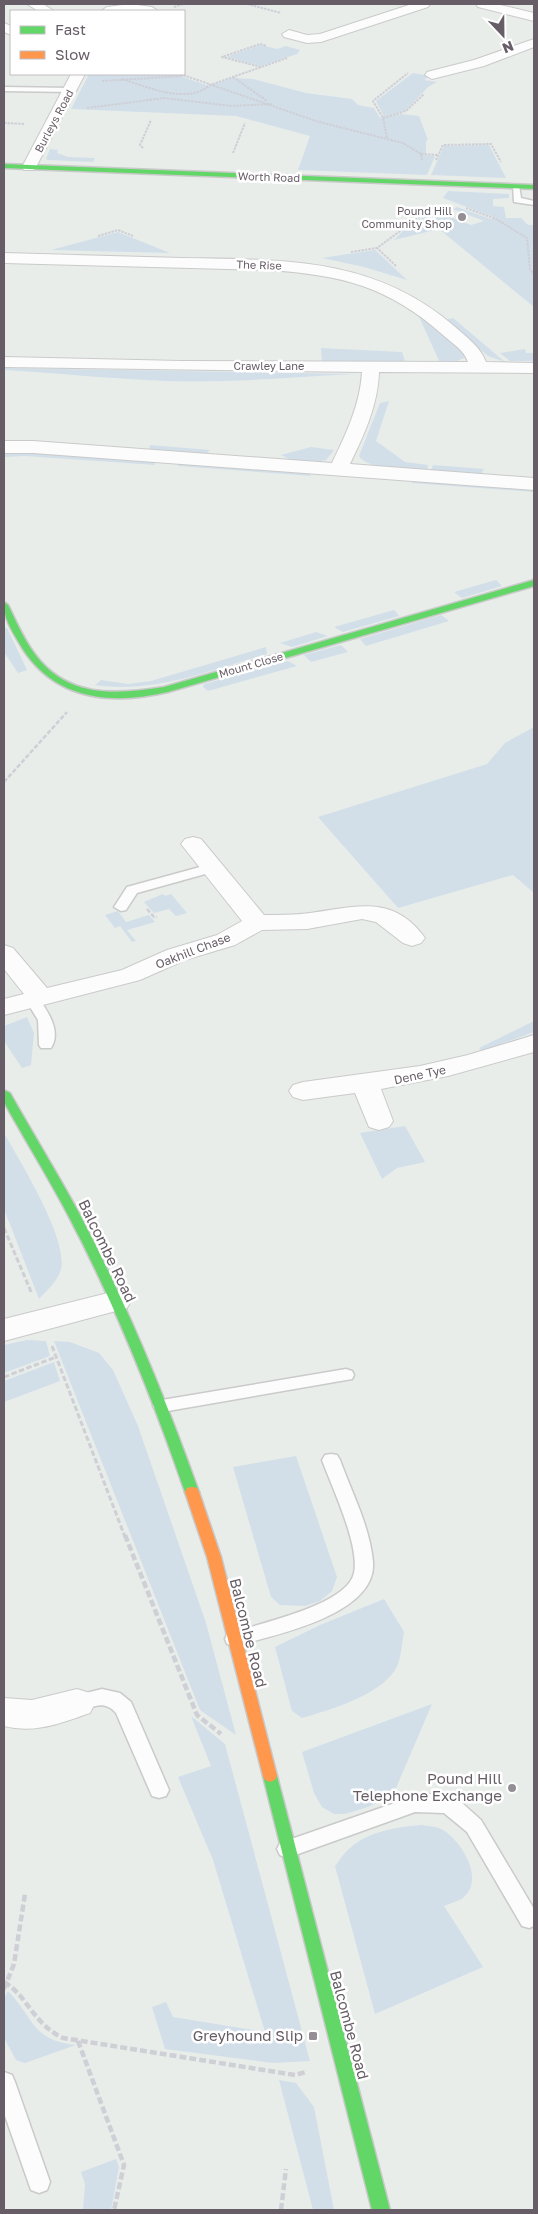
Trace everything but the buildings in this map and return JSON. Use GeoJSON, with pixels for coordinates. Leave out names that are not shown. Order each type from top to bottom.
{"type":"FeatureCollection","features":[{"type":"Feature","properties":{"kind":"street"},"geometry":{"type":"LineString","coordinates":[[33,4],[46,10]]}},
{"type":"Feature","properties":{"kind":"street"},"geometry":{"type":"LineString","coordinates":[[289,34],[307,38],[320,38],[424,4]]}},
{"type":"Feature","properties":{"kind":"street"},"geometry":{"type":"LineString","coordinates":[[482,4],[534,17]]}},
{"type":"Feature","properties":{"kind":"street"},"geometry":{"type":"LineString","coordinates":[[115,10],[130,8],[145,10]]}},
{"type":"Feature","properties":{"kind":"street"},"geometry":{"type":"LineString","coordinates":[[432,75],[479,63],[534,43]]}},
{"type":"Feature","properties":{"kind":"street","name":"Burleys Road"},"geometry":{"type":"LineString","coordinates":[[29,167],[74,84]]}},
{"type":"Feature","properties":{"kind":"street","name":"Worth Road"},"geometry":{"type":"LineString","coordinates":[[4,166],[534,187]]}},
{"type":"Feature","properties":{"kind":"street","name":"The Rise"},"geometry":{"type":"LineString","coordinates":[[4,258],[270,265],[342,275],[386,290],[424,310],[474,353],[478,367]]}},
{"type":"Feature","properties":{"kind":"street","name":"Crawley Lane"},"geometry":{"type":"LineString","coordinates":[[4,362],[181,366],[534,368]]}},
{"type":"Feature","properties":{"kind":"street"},"geometry":{"type":"LineString","coordinates":[[338,469],[356,434],[368,400],[371,366]]}},
{"type":"Feature","properties":{"kind":"street"},"geometry":{"type":"LineString","coordinates":[[4,447],[33,447],[534,484]]}},
{"type":"Feature","properties":{"kind":"street","name":"Mount Close"},"geometry":{"type":"LineString","coordinates":[[4,605],[38,665],[52,678],[84,693],[127,695],[165,690],[534,583]]}},
{"type":"Feature","properties":{"kind":"street"},"geometry":{"type":"LineString","coordinates":[[193,844],[257,923]]}},
{"type":"Feature","properties":{"kind":"street","name":"Oakhill Chase"},"geometry":{"type":"LineString","coordinates":[[4,1007],[131,975],[176,955],[226,940],[257,923],[305,922],[340,914],[368,911],[391,919],[412,938]]}},
{"type":"Feature","properties":{"kind":"street"},"geometry":{"type":"LineString","coordinates":[[4,953],[36,998]]}},
{"type":"Feature","properties":{"kind":"street","name":"Dene Tye"},"geometry":{"type":"LineString","coordinates":[[303,1091],[366,1085],[429,1074],[534,1043]]}},
{"type":"Feature","properties":{"kind":"street"},"geometry":{"type":"LineString","coordinates":[[366,1085],[379,1121]]}},
{"type":"Feature","properties":{"kind":"street","name":"Balcombe Road"},"geometry":{"type":"LineString","coordinates":[[4,1093],[74,1215],[116,1301],[162,1406],[214,1557],[287,1849],[381,2210]]}},
{"type":"Feature","properties":{"kind":"street"},"geometry":{"type":"LineString","coordinates":[[4,1330],[116,1301]]}},
{"type":"Feature","properties":{"kind":"street"},"geometry":{"type":"LineString","coordinates":[[4,1712],[22,1717],[38,1715],[77,1703]]}},
{"type":"Feature","properties":{"kind":"lane"},"geometry":{"type":"LineString","coordinates":[[4,88],[74,84]]}},
{"type":"Feature","properties":{"kind":"lane"},"geometry":{"type":"LineString","coordinates":[[516,186],[517,200],[534,203]]}},
{"type":"Feature","properties":{"kind":"lane"},"geometry":{"type":"LineString","coordinates":[[121,906],[132,890],[211,868]]}},
{"type":"Feature","properties":{"kind":"lane"},"geometry":{"type":"LineString","coordinates":[[36,998],[48,1025],[46,1045]]}},
{"type":"Feature","properties":{"kind":"lane"},"geometry":{"type":"LineString","coordinates":[[162,1406],[346,1375]]}},
{"type":"Feature","properties":{"kind":"lane"},"geometry":{"type":"LineString","coordinates":[[234,1639],[333,1606],[354,1590],[363,1574],[363,1552],[330,1460]]}},
{"type":"Feature","properties":{"kind":"lane"},"geometry":{"type":"LineString","coordinates":[[77,1703],[108,1696],[117,1699],[124,1708],[159,1790]]}},
{"type":"Feature","properties":{"kind":"lane"},"geometry":{"type":"LineString","coordinates":[[287,1849],[415,1804],[433,1802],[449,1804],[463,1813],[474,1826],[529,1918]]}},
{"type":"Feature","properties":{"kind":"lane"},"geometry":{"type":"LineString","coordinates":[[4,2082],[38,2182]]}},
{"type":"Feature","properties":{"kind":"path"},"geometry":{"type":"LineString","coordinates":[[261,67],[222,57],[260,44],[268,46]]}},
{"type":"Feature","properties":{"kind":"path"},"geometry":{"type":"LineString","coordinates":[[122,79],[184,95],[196,95],[206,92],[210,85],[289,58]]}},
{"type":"Feature","properties":{"kind":"path"},"geometry":{"type":"LineString","coordinates":[[74,84],[122,79],[184,76],[272,104],[319,122],[403,143],[421,154],[438,155]]}},
{"type":"Feature","properties":{"kind":"path"},"geometry":{"type":"LineString","coordinates":[[232,77],[248,84],[254,93],[272,104]]}},
{"type":"Feature","properties":{"kind":"path"},"geometry":{"type":"LineString","coordinates":[[60,110],[162,98],[255,108],[272,104]]}},
{"type":"Feature","properties":{"kind":"path"},"geometry":{"type":"LineString","coordinates":[[142,152],[144,149],[140,145],[151,120]]}},
{"type":"Feature","properties":{"kind":"path"},"geometry":{"type":"LineString","coordinates":[[4,123],[27,124]]}},
{"type":"Feature","properties":{"kind":"path"},"geometry":{"type":"LineString","coordinates":[[230,159],[245,123]]}},
{"type":"Feature","properties":{"kind":"path"},"geometry":{"type":"LineString","coordinates":[[435,162],[443,145],[491,144],[505,170]]}},
{"type":"Feature","properties":{"kind":"path"},"geometry":{"type":"LineString","coordinates":[[421,154],[422,161]]}},
{"type":"Feature","properties":{"kind":"path"},"geometry":{"type":"LineString","coordinates":[[399,269],[377,248],[391,239],[403,227],[421,217],[440,199],[446,184]]}},
{"type":"Feature","properties":{"kind":"path"},"geometry":{"type":"LineString","coordinates":[[440,199],[490,216],[527,238],[530,269],[534,275]]}},
{"type":"Feature","properties":{"kind":"path"},"geometry":{"type":"LineString","coordinates":[[4,782],[84,693]]}},
{"type":"Feature","properties":{"kind":"path"},"geometry":{"type":"LineString","coordinates":[[4,1228],[43,1320],[158,1621],[197,1715],[224,1736]]}},
{"type":"Feature","properties":{"kind":"path"},"geometry":{"type":"LineString","coordinates":[[4,1377],[56,1357]]}},
{"type":"Feature","properties":{"kind":"path"},"geometry":{"type":"LineString","coordinates":[[4,1989],[14,1964],[26,1894]]}},
{"type":"Feature","properties":{"kind":"path"},"geometry":{"type":"LineString","coordinates":[[6,1983],[17,1992],[35,2018],[51,2032],[78,2041],[295,2075],[343,2062]]}},
{"type":"Feature","properties":{"kind":"path"},"geometry":{"type":"LineString","coordinates":[[78,2041],[124,2165],[114,2210]]}},
{"type":"Feature","properties":{"kind":"path"},"geometry":{"type":"LineString","coordinates":[[281,2210],[286,2169]]}},
{"type":"Feature","properties":{"kind":"shaded area"},"geometry":{"type":"Polygon","coordinates":[[[260,45],[277,49],[286,46],[300,50],[297,54],[261,66],[226,57],[260,45]]]}},
{"type":"Feature","properties":{"kind":"shaded area"},"geometry":{"type":"Polygon","coordinates":[[[413,73],[430,76],[424,80],[437,82],[428,87],[405,111],[384,117],[376,101],[413,73]]]}},
{"type":"Feature","properties":{"kind":"shaded area"},"geometry":{"type":"Polygon","coordinates":[[[88,75],[178,75],[209,86],[232,78],[253,79],[306,93],[352,99],[358,105],[374,108],[380,118],[401,114],[419,116],[428,140],[426,141],[426,154],[421,155],[435,156],[427,175],[298,170],[310,136],[236,116],[71,109],[88,75]]]}},
{"type":"Feature","properties":{"kind":"shaded area"},"geometry":{"type":"Polygon","coordinates":[[[489,145],[506,178],[431,175],[444,146],[489,145]]]}},
{"type":"Feature","properties":{"kind":"shaded area"},"geometry":{"type":"Polygon","coordinates":[[[50,149],[58,150],[57,153],[68,157],[95,158],[93,162],[48,160],[46,159],[50,149]]]}},
{"type":"Feature","properties":{"kind":"shaded area"},"geometry":{"type":"Polygon","coordinates":[[[448,191],[509,194],[509,198],[493,199],[493,206],[504,207],[506,218],[521,218],[528,225],[534,225],[534,307],[439,229],[394,240],[405,229],[428,214],[440,213],[471,225],[484,221],[453,209],[457,207],[491,219],[496,218],[443,198],[448,191]]]}},
{"type":"Feature","properties":{"kind":"shaded area"},"geometry":{"type":"Polygon","coordinates":[[[118,232],[170,253],[51,250],[118,232]]]}},
{"type":"Feature","properties":{"kind":"shaded area"},"geometry":{"type":"Polygon","coordinates":[[[375,250],[407,280],[364,267],[322,258],[375,250]]]}},
{"type":"Feature","properties":{"kind":"shaded area"},"geometry":{"type":"Polygon","coordinates":[[[417,312],[458,345],[465,355],[464,358],[452,363],[440,363],[417,312]]]}},
{"type":"Feature","properties":{"kind":"shaded area"},"geometry":{"type":"Polygon","coordinates":[[[453,318],[505,362],[488,356],[445,320],[453,318]]]}},
{"type":"Feature","properties":{"kind":"shaded area"},"geometry":{"type":"Polygon","coordinates":[[[321,348],[402,352],[405,361],[322,362],[321,348]]]}},
{"type":"Feature","properties":{"kind":"shaded area"},"geometry":{"type":"Polygon","coordinates":[[[525,349],[526,353],[534,353],[534,361],[510,361],[500,353],[525,349]]]}},
{"type":"Feature","properties":{"kind":"shaded area"},"geometry":{"type":"Polygon","coordinates":[[[4,368],[356,374],[238,380],[166,381],[4,370],[4,368]]]}},
{"type":"Feature","properties":{"kind":"shaded area"},"geometry":{"type":"Polygon","coordinates":[[[389,401],[376,441],[405,462],[428,465],[427,471],[380,466],[364,461],[359,456],[380,403],[389,401]]]}},
{"type":"Feature","properties":{"kind":"shaded area"},"geometry":{"type":"Polygon","coordinates":[[[150,445],[210,450],[206,454],[149,450],[150,445]]]}},
{"type":"Feature","properties":{"kind":"shaded area"},"geometry":{"type":"Polygon","coordinates":[[[311,447],[334,450],[326,460],[321,461],[291,460],[281,455],[311,447]]]}},
{"type":"Feature","properties":{"kind":"shaded area"},"geometry":{"type":"Polygon","coordinates":[[[4,451],[154,459],[155,465],[25,456],[4,457],[4,451]]]}},
{"type":"Feature","properties":{"kind":"shaded area"},"geometry":{"type":"Polygon","coordinates":[[[178,462],[307,471],[311,476],[178,466],[178,462]]]}},
{"type":"Feature","properties":{"kind":"shaded area"},"geometry":{"type":"Polygon","coordinates":[[[433,465],[484,469],[481,474],[477,475],[431,471],[433,465]]]}},
{"type":"Feature","properties":{"kind":"shaded area"},"geometry":{"type":"Polygon","coordinates":[[[413,478],[534,487],[534,492],[412,483],[413,478]]]}},
{"type":"Feature","properties":{"kind":"shaded area"},"geometry":{"type":"Polygon","coordinates":[[[496,580],[502,586],[462,598],[454,592],[496,580]]]}},
{"type":"Feature","properties":{"kind":"shaded area"},"geometry":{"type":"Polygon","coordinates":[[[394,610],[399,616],[343,632],[334,627],[394,610]]]}},
{"type":"Feature","properties":{"kind":"shaded area"},"geometry":{"type":"Polygon","coordinates":[[[441,615],[449,621],[366,646],[360,639],[441,615]]]}},
{"type":"Feature","properties":{"kind":"shaded area"},"geometry":{"type":"Polygon","coordinates":[[[4,627],[7,628],[27,670],[18,673],[4,652],[4,627]]]}},
{"type":"Feature","properties":{"kind":"shaded area"},"geometry":{"type":"Polygon","coordinates":[[[316,632],[328,636],[292,647],[280,643],[316,632]]]}},
{"type":"Feature","properties":{"kind":"shaded area"},"geometry":{"type":"Polygon","coordinates":[[[341,645],[348,652],[311,662],[304,655],[341,645]]]}},
{"type":"Feature","properties":{"kind":"shaded area"},"geometry":{"type":"Polygon","coordinates":[[[266,647],[267,654],[182,679],[139,686],[95,685],[101,680],[128,684],[151,681],[266,647]]]}},
{"type":"Feature","properties":{"kind":"shaded area"},"geometry":{"type":"Polygon","coordinates":[[[288,661],[297,666],[208,691],[203,687],[204,684],[288,661]]]}},
{"type":"Feature","properties":{"kind":"shaded area"},"geometry":{"type":"Polygon","coordinates":[[[534,727],[534,893],[513,875],[398,908],[318,817],[487,764],[505,743],[534,727]]]}},
{"type":"Feature","properties":{"kind":"shaded area"},"geometry":{"type":"Polygon","coordinates":[[[163,894],[165,896],[171,894],[187,913],[176,916],[169,909],[154,913],[144,902],[163,894]]]}},
{"type":"Feature","properties":{"kind":"shaded area"},"geometry":{"type":"Polygon","coordinates":[[[118,911],[126,922],[149,915],[155,922],[127,930],[136,941],[132,942],[120,926],[115,928],[105,915],[118,911]]]}},
{"type":"Feature","properties":{"kind":"shaded area"},"geometry":{"type":"Polygon","coordinates":[[[27,1017],[34,1033],[31,1065],[22,1068],[4,1041],[4,1026],[27,1017]]]}},
{"type":"Feature","properties":{"kind":"shaded area"},"geometry":{"type":"Polygon","coordinates":[[[534,1021],[534,1032],[482,1051],[479,1048],[534,1021]]]}},
{"type":"Feature","properties":{"kind":"shaded area"},"geometry":{"type":"Polygon","coordinates":[[[405,1126],[425,1162],[397,1168],[382,1179],[360,1133],[405,1126]]]}},
{"type":"Feature","properties":{"kind":"shaded area"},"geometry":{"type":"Polygon","coordinates":[[[4,1133],[52,1223],[62,1259],[58,1276],[39,1299],[4,1209],[4,1133]]]}},
{"type":"Feature","properties":{"kind":"shaded area"},"geometry":{"type":"Polygon","coordinates":[[[27,1340],[46,1341],[50,1356],[4,1373],[4,1345],[27,1340]]]}},
{"type":"Feature","properties":{"kind":"shaded area"},"geometry":{"type":"Polygon","coordinates":[[[54,1341],[70,1342],[99,1353],[113,1370],[138,1426],[206,1623],[236,1735],[200,1710],[54,1341]]]}},
{"type":"Feature","properties":{"kind":"shaded area"},"geometry":{"type":"Polygon","coordinates":[[[54,1362],[60,1381],[4,1402],[4,1381],[54,1362]]]}},
{"type":"Feature","properties":{"kind":"shaded area"},"geometry":{"type":"Polygon","coordinates":[[[296,1456],[337,1577],[332,1591],[320,1601],[305,1606],[280,1605],[271,1597],[233,1467],[296,1456]]]}},
{"type":"Feature","properties":{"kind":"shaded area"},"geometry":{"type":"Polygon","coordinates":[[[384,1599],[404,1632],[400,1657],[395,1670],[377,1687],[353,1701],[302,1718],[292,1711],[275,1647],[320,1625],[384,1599]]]}},
{"type":"Feature","properties":{"kind":"shaded area"},"geometry":{"type":"Polygon","coordinates":[[[432,1704],[396,1788],[383,1800],[345,1814],[334,1814],[322,1807],[314,1793],[302,1752],[432,1704]]]}},
{"type":"Feature","properties":{"kind":"shaded area"},"geometry":{"type":"Polygon","coordinates":[[[191,1716],[225,1744],[310,2061],[274,2063],[165,2049],[152,2007],[166,2002],[173,2017],[265,2032],[213,1860],[178,1777],[211,1766],[191,1716]]]}},
{"type":"Feature","properties":{"kind":"shaded area"},"geometry":{"type":"Polygon","coordinates":[[[421,1825],[435,1827],[450,1835],[457,1842],[468,1860],[472,1879],[470,1888],[463,1898],[444,1906],[483,1967],[375,2014],[335,1866],[348,1850],[358,1842],[374,1834],[402,1827],[421,1825]]]}},
{"type":"Feature","properties":{"kind":"shaded area"},"geometry":{"type":"Polygon","coordinates":[[[8,1991],[35,2027],[42,2033],[61,2042],[76,2045],[25,2063],[16,2060],[4,2038],[4,1998],[8,1991]]]}},
{"type":"Feature","properties":{"kind":"shaded area"},"geometry":{"type":"Polygon","coordinates":[[[279,2080],[296,2083],[314,2107],[334,2210],[313,2210],[279,2080]]]}},
{"type":"Feature","properties":{"kind":"shaded area"},"geometry":{"type":"Polygon","coordinates":[[[116,2159],[119,2167],[111,2210],[83,2210],[85,2184],[81,2172],[116,2159]]]}},
{"type":"Feature","properties":{"kind":"traffic: fast"},"geometry":{"type":"LineString","coordinates":[[4,166],[534,187]]}},
{"type":"Feature","properties":{"kind":"traffic: fast"},"geometry":{"type":"LineString","coordinates":[[4,605],[25,646],[47,673],[61,683],[77,689],[112,695],[165,690],[534,583]]}},
{"type":"Feature","properties":{"kind":"traffic: fast"},"geometry":{"type":"LineString","coordinates":[[4,1093],[74,1215],[108,1283],[153,1386],[192,1492]]}},
{"type":"Feature","properties":{"kind":"traffic: fast"},"geometry":{"type":"LineString","coordinates":[[270,1776],[381,2210]]}},
{"type":"Feature","properties":{"kind":"traffic: slow"},"geometry":{"type":"LineString","coordinates":[[192,1492],[214,1557],[270,1776]]}},
{"type":"Feature","properties":{"kind":"place","name":"Pound Hill Community Shop"},"geometry":{"type":"Point","coordinates":[462,217]}},
{"type":"Feature","properties":{"kind":"place","name":"Pound Hill Telephone Exchange"},"geometry":{"type":"Point","coordinates":[512,1788]}},
{"type":"Feature","properties":{"kind":"place","name":"Greyhound Slip"},"geometry":{"type":"Point","coordinates":[313,2036]}}]}
